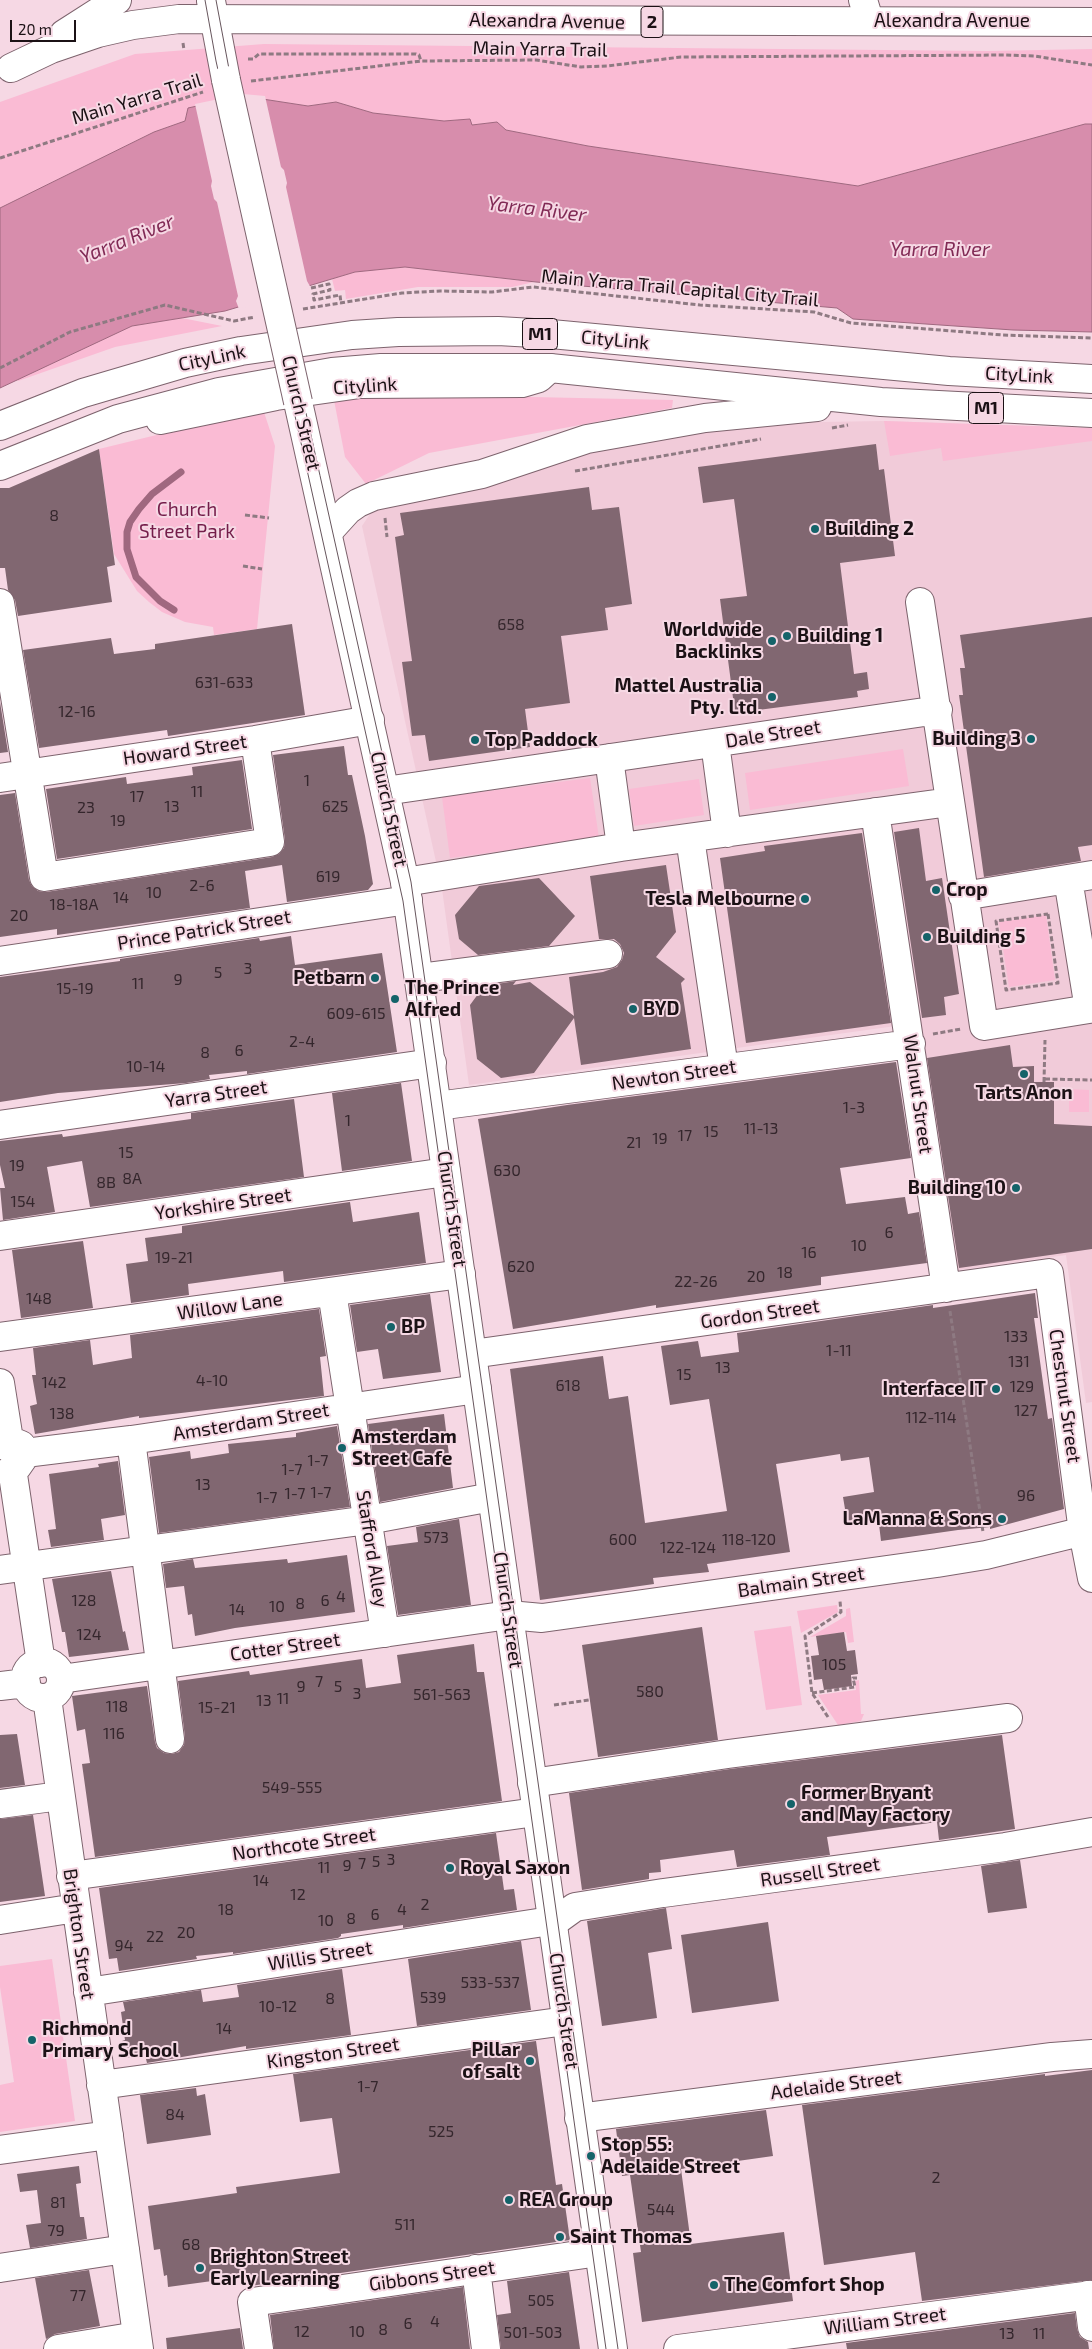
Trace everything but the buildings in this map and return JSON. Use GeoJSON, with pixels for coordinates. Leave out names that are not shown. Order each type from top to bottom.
{"type":"FeatureCollection","features":[{"type":"Feature","properties":{"kind":"main road","name":"Alexandra Avenue"},"geometry":{"type":"LineString","coordinates":[[6,72],[117,0]]}},
{"type":"Feature","properties":{"kind":"main road","name":"Alexandra Avenue"},"geometry":{"type":"LineString","coordinates":[[6,72],[51,49],[98,33],[170,20],[212,9],[664,22],[866,10],[1092,22]]}},
{"type":"Feature","properties":{"kind":"main road","name":"Church Street"},"geometry":{"type":"LineString","coordinates":[[212,9],[231,76],[298,402],[407,891],[613,2349]]}},
{"type":"Feature","properties":{"kind":"main road","name":"CityLink"},"geometry":{"type":"LineString","coordinates":[[0,426],[83,393],[185,363],[241,351],[287,344],[398,332],[489,331],[542,334],[949,371],[1092,378]]}},
{"type":"Feature","properties":{"kind":"main road","name":"M1"},"geometry":{"type":"LineString","coordinates":[[0,466],[35,450],[118,419],[219,392],[332,372],[390,368],[550,368],[881,402],[1092,413]]}},
{"type":"Feature","properties":{"kind":"main road"},"geometry":{"type":"LineString","coordinates":[[328,532],[353,506],[374,496],[473,476],[586,439],[705,418],[881,402]]}},
{"type":"Feature","properties":{"kind":"main road"},"geometry":{"type":"LineString","coordinates":[[920,602],[938,710],[963,896],[984,1026],[1089,1008],[1080,877],[963,896]]}},
{"type":"Feature","properties":{"kind":"main road"},"geometry":{"type":"LineString","coordinates":[[0,603],[44,877],[270,842],[255,740]]}},
{"type":"Feature","properties":{"kind":"main road","name":"Dale Street"},"geometry":{"type":"LineString","coordinates":[[385,791],[938,710]]}},
{"type":"Feature","properties":{"kind":"main road","name":"Howard Street"},"geometry":{"type":"LineString","coordinates":[[0,778],[255,740],[370,720]]}},
{"type":"Feature","properties":{"kind":"main road"},"geometry":{"type":"LineString","coordinates":[[715,743],[726,833]]}},
{"type":"Feature","properties":{"kind":"main road"},"geometry":{"type":"LineString","coordinates":[[609,758],[621,848]]}},
{"type":"Feature","properties":{"kind":"main road"},"geometry":{"type":"LineString","coordinates":[[407,891],[621,848],[950,802]]}},
{"type":"Feature","properties":{"kind":"main road","name":"Walnut Street"},"geometry":{"type":"LineString","coordinates":[[875,812],[911,1041],[946,1288]]}},
{"type":"Feature","properties":{"kind":"main road"},"geometry":{"type":"LineString","coordinates":[[690,838],[724,1068]]}},
{"type":"Feature","properties":{"kind":"main road","name":"Prince Patrick Street"},"geometry":{"type":"LineString","coordinates":[[0,961],[407,891]]}},
{"type":"Feature","properties":{"kind":"main road"},"geometry":{"type":"LineString","coordinates":[[420,978],[608,954]]}},
{"type":"Feature","properties":{"kind":"main road","name":"Newton Street"},"geometry":{"type":"LineString","coordinates":[[437,1106],[911,1041]]}},
{"type":"Feature","properties":{"kind":"main road","name":"Yarra Street"},"geometry":{"type":"LineString","coordinates":[[0,1125],[432,1063]]}},
{"type":"Feature","properties":{"kind":"main road","name":"Yorkshire Street"},"geometry":{"type":"LineString","coordinates":[[0,1236],[446,1172]]}},
{"type":"Feature","properties":{"kind":"main road","name":"Gordon Street"},"geometry":{"type":"LineString","coordinates":[[472,1354],[1049,1273]]}},
{"type":"Feature","properties":{"kind":"main road","name":"Chestnut Street"},"geometry":{"type":"LineString","coordinates":[[1049,1273],[1088,1530],[1092,1578]]}},
{"type":"Feature","properties":{"kind":"main road","name":"Willow Lane"},"geometry":{"type":"LineString","coordinates":[[0,1337],[461,1274]]}},
{"type":"Feature","properties":{"kind":"main road","name":"Stafford Alley"},"geometry":{"type":"LineString","coordinates":[[332,1292],[385,1633]]}},
{"type":"Feature","properties":{"kind":"main road","name":"Brighton Street"},"geometry":{"type":"LineString","coordinates":[[0,1382],[27,1567],[35,1682],[60,1796],[138,2342]]}},
{"type":"Feature","properties":{"kind":"main road","name":"Amsterdam Street"},"geometry":{"type":"LineString","coordinates":[[9,1454],[131,1440],[350,1406],[477,1389]]}},
{"type":"Feature","properties":{"kind":"main road"},"geometry":{"type":"LineString","coordinates":[[131,1440],[170,1739]]}},
{"type":"Feature","properties":{"kind":"main road"},"geometry":{"type":"LineString","coordinates":[[0,1570],[368,1520],[492,1497]]}},
{"type":"Feature","properties":{"kind":"main road","name":"Balmain Street"},"geometry":{"type":"LineString","coordinates":[[508,1615],[542,1618],[986,1555],[1088,1530]]}},
{"type":"Feature","properties":{"kind":"main road","name":"Cotter Street"},"geometry":{"type":"LineString","coordinates":[[35,1682],[508,1615]]}},
{"type":"Feature","properties":{"kind":"main road"},"geometry":{"type":"LineString","coordinates":[[532,1783],[728,1754],[1008,1718]]}},
{"type":"Feature","properties":{"kind":"main road"},"geometry":{"type":"LineString","coordinates":[[0,1804],[60,1796]]}},
{"type":"Feature","properties":{"kind":"main road","name":"Northcote Street"},"geometry":{"type":"LineString","coordinates":[[71,1876],[536,1812]]}},
{"type":"Feature","properties":{"kind":"main road","name":"Russell Street"},"geometry":{"type":"LineString","coordinates":[[552,1921],[557,1920],[575,1907],[1092,1832]]}},
{"type":"Feature","properties":{"kind":"main road"},"geometry":{"type":"LineString","coordinates":[[0,1920],[76,1908]]}},
{"type":"Feature","properties":{"kind":"main road","name":"Willis Street"},"geometry":{"type":"LineString","coordinates":[[88,1992],[552,1921]]}},
{"type":"Feature","properties":{"kind":"main road","name":"Kingston Street"},"geometry":{"type":"LineString","coordinates":[[100,2085],[566,2021]]}},
{"type":"Feature","properties":{"kind":"main road","name":"Adelaide Street"},"geometry":{"type":"LineString","coordinates":[[580,2118],[1052,2057],[1092,2054]]}},
{"type":"Feature","properties":{"kind":"main road"},"geometry":{"type":"LineString","coordinates":[[0,2150],[108,2135]]}},
{"type":"Feature","properties":{"kind":"main road"},"geometry":{"type":"LineString","coordinates":[[0,2268],[125,2249]]}},
{"type":"Feature","properties":{"kind":"main road","name":"Gibbons Street"},"geometry":{"type":"LineString","coordinates":[[259,2349],[252,2302],[599,2252]]}},
{"type":"Feature","properties":{"kind":"main road"},"geometry":{"type":"LineString","coordinates":[[476,2269],[486,2349]]}},
{"type":"Feature","properties":{"kind":"main road"},"geometry":{"type":"LineString","coordinates":[[1090,2295],[1092,2327]]}},
{"type":"Feature","properties":{"kind":"main road","name":"William Street"},"geometry":{"type":"LineString","coordinates":[[678,2349],[1090,2295]]}},
{"type":"Feature","properties":{"kind":"main road"},"geometry":{"type":"LineString","coordinates":[[58,2349],[138,2342]]}},
{"type":"Feature","properties":{"kind":"path"},"geometry":{"type":"LineString","coordinates":[[231,76],[258,54],[416,54],[419,55],[421,61]]}},
{"type":"Feature","properties":{"kind":"path","name":"Main Yarra Trail"},"geometry":{"type":"LineString","coordinates":[[0,158],[168,102],[231,76],[421,61],[536,60],[581,67],[607,66],[681,57],[1005,55],[1034,56],[1092,65]]}},
{"type":"Feature","properties":{"kind":"path"},"geometry":{"type":"LineString","coordinates":[[311,288],[329,284],[330,290],[313,294],[314,300],[340,295],[341,303]]}},
{"type":"Feature","properties":{"kind":"path","name":"Main Yarra Trail Capital City Trail"},"geometry":{"type":"LineString","coordinates":[[326,305],[402,293],[440,291],[492,292],[533,288],[700,305],[814,312],[851,323],[1002,335],[1092,338]]}},
{"type":"Feature","properties":{"kind":"path"},"geometry":{"type":"LineString","coordinates":[[0,368],[70,332],[166,305],[220,318]]}},
{"type":"Feature","properties":{"kind":"path"},"geometry":{"type":"LineString","coordinates":[[829,428],[858,423]]}},
{"type":"Feature","properties":{"kind":"path"},"geometry":{"type":"LineString","coordinates":[[569,472],[762,439]]}},
{"type":"Feature","properties":{"kind":"path"},"geometry":{"type":"LineString","coordinates":[[245,515],[269,518]]}},
{"type":"Feature","properties":{"kind":"path"},"geometry":{"type":"LineString","coordinates":[[243,566],[262,569]]}},
{"type":"Feature","properties":{"kind":"path"},"geometry":{"type":"LineString","coordinates":[[1048,914],[1058,983],[1006,990],[996,921],[1048,914]]}},
{"type":"Feature","properties":{"kind":"path"},"geometry":{"type":"LineString","coordinates":[[1045,1016],[1045,1080],[1092,1080]]}},
{"type":"Feature","properties":{"kind":"path"},"geometry":{"type":"LineString","coordinates":[[911,1041],[984,1026]]}},
{"type":"Feature","properties":{"kind":"path"},"geometry":{"type":"LineString","coordinates":[[946,1288],[986,1555]]}},
{"type":"Feature","properties":{"kind":"path"},"geometry":{"type":"LineString","coordinates":[[832,1724],[812,1693],[804,1636],[841,1612],[840,1598]]}},
{"type":"Feature","properties":{"kind":"path"},"geometry":{"type":"LineString","coordinates":[[812,1693],[855,1687],[853,1678],[857,1678]]}},
{"type":"Feature","properties":{"kind":"path"},"geometry":{"type":"LineString","coordinates":[[554,1705],[589,1700]]}},
{"type":"Feature","properties":{"kind":"shaded area"},"geometry":{"type":"Polygon","coordinates":[[[884,421],[1092,428],[1092,1402],[1086,1403],[1066,1255],[938,1273],[903,1025],[469,1085],[442,889],[362,526],[374,508],[619,441],[754,423],[884,421]]]}},
{"type":"Feature","properties":{"kind":"green space"},"geometry":{"type":"Polygon","coordinates":[[[264,44],[988,51],[1092,49],[1092,124],[1085,124],[858,186],[588,146],[506,130],[497,122],[472,125],[470,119],[444,121],[373,113],[336,102],[308,106],[243,96],[186,115],[185,121],[154,132],[0,208],[0,102],[135,54],[264,44]]]}},
{"type":"Feature","properties":{"kind":"green space"},"geometry":{"type":"Polygon","coordinates":[[[405,267],[534,282],[512,287],[418,287],[346,299],[345,290],[335,291],[332,279],[355,272],[405,267]]]}},
{"type":"Feature","properties":{"kind":"green space"},"geometry":{"type":"Polygon","coordinates":[[[182,318],[222,326],[115,347],[18,381],[17,379],[132,326],[182,318]]]}},
{"type":"Feature","properties":{"kind":"green space"},"geometry":{"type":"Polygon","coordinates":[[[474,394],[673,400],[672,408],[429,453],[366,484],[345,457],[333,395],[474,394]]]}},
{"type":"Feature","properties":{"kind":"green space","name":"Church Street Park"},"geometry":{"type":"Polygon","coordinates":[[[263,409],[275,446],[257,629],[214,635],[213,627],[185,622],[162,612],[149,602],[137,591],[114,554],[99,449],[263,409]]]}},
{"type":"Feature","properties":{"kind":"green space"},"geometry":{"type":"Polygon","coordinates":[[[884,421],[1092,428],[1092,441],[943,461],[941,448],[890,456],[884,421]]]}},
{"type":"Feature","properties":{"kind":"green space"},"geometry":{"type":"Polygon","coordinates":[[[903,749],[909,786],[750,810],[745,773],[903,749]]]}},
{"type":"Feature","properties":{"kind":"green space"},"geometry":{"type":"Polygon","coordinates":[[[590,778],[599,838],[450,858],[442,797],[590,778]]]}},
{"type":"Feature","properties":{"kind":"green space"},"geometry":{"type":"Polygon","coordinates":[[[699,779],[704,815],[634,826],[629,789],[699,779]]]}},
{"type":"Feature","properties":{"kind":"green space"},"geometry":{"type":"Polygon","coordinates":[[[1046,915],[1055,980],[1009,987],[999,922],[1046,915]]]}},
{"type":"Feature","properties":{"kind":"green space"},"geometry":{"type":"Polygon","coordinates":[[[1069,1089],[1089,1090],[1089,1112],[1069,1112],[1069,1089]]]}},
{"type":"Feature","properties":{"kind":"green space"},"geometry":{"type":"Polygon","coordinates":[[[837,1605],[838,1612],[801,1633],[797,1611],[837,1605]]]}},
{"type":"Feature","properties":{"kind":"green space"},"geometry":{"type":"Polygon","coordinates":[[[850,1608],[854,1642],[848,1643],[846,1632],[810,1637],[846,1616],[846,1609],[850,1608]]]}},
{"type":"Feature","properties":{"kind":"green space"},"geometry":{"type":"Polygon","coordinates":[[[791,1626],[802,1705],[766,1710],[754,1631],[791,1626]]]}},
{"type":"Feature","properties":{"kind":"green space"},"geometry":{"type":"Polygon","coordinates":[[[859,1680],[861,1714],[864,1714],[861,1721],[838,1725],[818,1695],[856,1690],[855,1681],[859,1680]]]}},
{"type":"Feature","properties":{"kind":"green space","name":"Richmond Primary School"},"geometry":{"type":"Polygon","coordinates":[[[52,1959],[75,2121],[0,2132],[0,2085],[14,2082],[0,1987],[0,1966],[52,1959]]]}},
{"type":"Feature","properties":{"kind":"water","name":"Yarra River"},"geometry":{"type":"Polygon","coordinates":[[[243,96],[308,106],[336,102],[373,113],[444,121],[470,119],[472,125],[497,122],[506,130],[588,146],[858,186],[1085,124],[1092,124],[1092,332],[1013,330],[853,319],[837,308],[536,282],[405,267],[355,272],[225,311],[132,326],[0,388],[0,208],[154,132],[185,121],[188,108],[243,96]]]}},
{"type":"Feature","properties":{"kind":"pier"},"geometry":{"type":"Polygon","coordinates":[[[243,94],[265,96],[281,167],[284,170],[287,183],[286,187],[307,281],[311,288],[239,309],[236,301],[238,296],[217,202],[214,199],[211,186],[212,181],[195,104],[243,94]]]}},
{"type":"Feature","properties":{"kind":"waterway"},"geometry":{"type":"LineString","coordinates":[[174,610],[160,601],[136,577],[127,549],[127,532],[130,522],[152,494],[181,472]]}},
{"type":"Feature","properties":{"kind":"tram line"},"geometry":{"type":"LineString","coordinates":[[205,0],[216,61],[403,901],[606,2349]]}},
{"type":"Feature","properties":{"kind":"tram line"},"geometry":{"type":"LineString","coordinates":[[216,0],[229,69],[411,882],[618,2349]]}},
{"type":"Feature","properties":{"kind":"place","name":"Building 2"},"geometry":{"type":"Point","coordinates":[815,529]}},
{"type":"Feature","properties":{"kind":"place","name":"Building 1"},"geometry":{"type":"Point","coordinates":[787,636]}},
{"type":"Feature","properties":{"kind":"place","name":"Worldwide Backlinks"},"geometry":{"type":"Point","coordinates":[772,641]}},
{"type":"Feature","properties":{"kind":"place","name":"Mattel Australia Pty. Ltd."},"geometry":{"type":"Point","coordinates":[772,697]}},
{"type":"Feature","properties":{"kind":"place","name":"Building 3"},"geometry":{"type":"Point","coordinates":[1031,739]}},
{"type":"Feature","properties":{"kind":"place","name":"Top Paddock"},"geometry":{"type":"Point","coordinates":[475,740]}},
{"type":"Feature","properties":{"kind":"place","name":"Crop"},"geometry":{"type":"Point","coordinates":[936,890]}},
{"type":"Feature","properties":{"kind":"place","name":"Tesla Melbourne"},"geometry":{"type":"Point","coordinates":[805,899]}},
{"type":"Feature","properties":{"kind":"place","name":"Building 5"},"geometry":{"type":"Point","coordinates":[927,937]}},
{"type":"Feature","properties":{"kind":"place","name":"Petbarn"},"geometry":{"type":"Point","coordinates":[375,978]}},
{"type":"Feature","properties":{"kind":"place","name":"The Prince Alfred"},"geometry":{"type":"Point","coordinates":[395,999]}},
{"type":"Feature","properties":{"kind":"place","name":"BYD"},"geometry":{"type":"Point","coordinates":[633,1009]}},
{"type":"Feature","properties":{"kind":"place","name":"Tarts Anon"},"geometry":{"type":"Point","coordinates":[1024,1074]}},
{"type":"Feature","properties":{"kind":"place","name":"Building 10"},"geometry":{"type":"Point","coordinates":[1016,1188]}},
{"type":"Feature","properties":{"kind":"place","name":"BP"},"geometry":{"type":"Point","coordinates":[391,1327]}},
{"type":"Feature","properties":{"kind":"place","name":"Interface IT"},"geometry":{"type":"Point","coordinates":[996,1389]}},
{"type":"Feature","properties":{"kind":"place","name":"Amsterdam Street Cafe"},"geometry":{"type":"Point","coordinates":[342,1448]}},
{"type":"Feature","properties":{"kind":"place","name":"LaManna & Sons"},"geometry":{"type":"Point","coordinates":[1002,1519]}},
{"type":"Feature","properties":{"kind":"place","name":"Former Bryant and May Factory"},"geometry":{"type":"Point","coordinates":[791,1804]}},
{"type":"Feature","properties":{"kind":"place","name":"Royal Saxon"},"geometry":{"type":"Point","coordinates":[450,1868]}},
{"type":"Feature","properties":{"kind":"place","name":"Richmond Primary School"},"geometry":{"type":"Point","coordinates":[32,2040]}},
{"type":"Feature","properties":{"kind":"place","name":"Pillar of salt"},"geometry":{"type":"Point","coordinates":[530,2061]}},
{"type":"Feature","properties":{"kind":"place","name":"Stop 55: Adelaide Street"},"geometry":{"type":"Point","coordinates":[591,2156]}},
{"type":"Feature","properties":{"kind":"place","name":"REA Group"},"geometry":{"type":"Point","coordinates":[509,2200]}},
{"type":"Feature","properties":{"kind":"place","name":"Saint Thomas"},"geometry":{"type":"Point","coordinates":[560,2237]}},
{"type":"Feature","properties":{"kind":"place","name":"Brighton Street Early Learning"},"geometry":{"type":"Point","coordinates":[200,2268]}},
{"type":"Feature","properties":{"kind":"place","name":"The Comfort Shop"},"geometry":{"type":"Point","coordinates":[714,2285]}}]}
